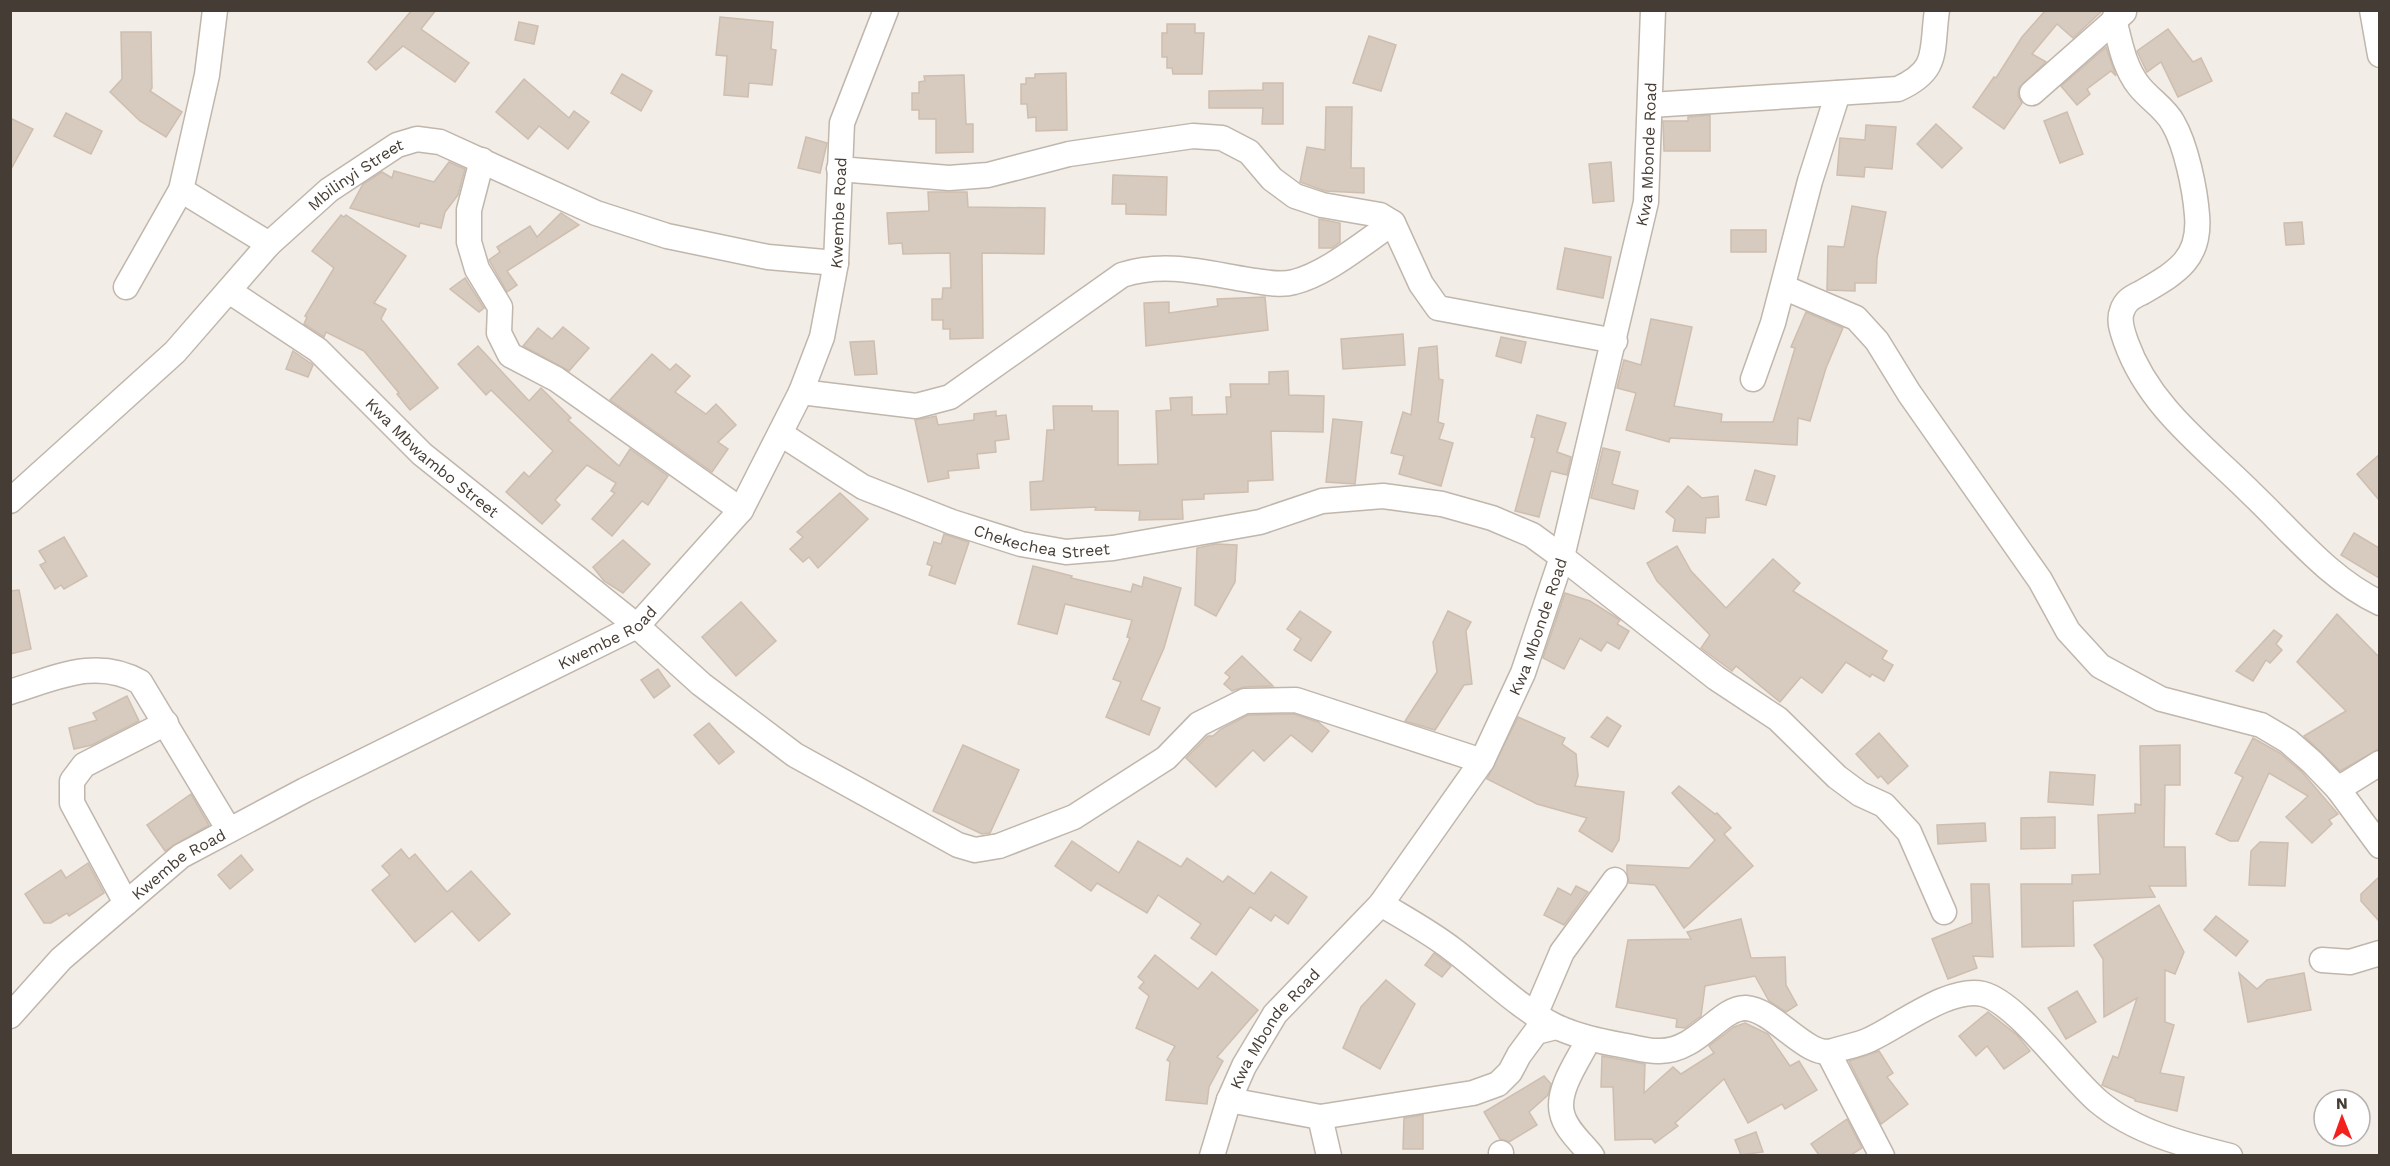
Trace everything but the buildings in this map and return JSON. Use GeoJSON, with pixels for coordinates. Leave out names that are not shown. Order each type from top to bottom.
{"type":"FeatureCollection","features":[{"type":"Feature","properties":{"kind":"street"},"geometry":{"type":"LineString","coordinates":[[126,287],[181,190],[202,97],[214,10]]}},
{"type":"Feature","properties":{"kind":"street","name":"Kwembe Road"},"geometry":{"type":"LineString","coordinates":[[11,1014],[61,960],[181,856],[637,626],[741,510],[801,392],[822,337],[836,262],[842,123],[886,10]]}},
{"type":"Feature","properties":{"kind":"street","name":"Kwa Mbonde Road"},"geometry":{"type":"LineString","coordinates":[[1212,1155],[1229,1100],[1244,1066],[1275,1014],[1381,904],[1482,761],[1523,673],[1562,557],[1615,341],[1646,202],[1653,10]]}},
{"type":"Feature","properties":{"kind":"street"},"geometry":{"type":"LineString","coordinates":[[1651,105],[1898,89],[1919,79],[1929,67],[1937,10]]}},
{"type":"Feature","properties":{"kind":"street"},"geometry":{"type":"LineString","coordinates":[[2372,10],[2379,55]]}},
{"type":"Feature","properties":{"kind":"street"},"geometry":{"type":"LineString","coordinates":[[2032,93],[2120,15]]}},
{"type":"Feature","properties":{"kind":"street"},"geometry":{"type":"LineString","coordinates":[[2120,15],[2128,71],[2140,88],[2173,122],[2197,215],[2197,238],[2192,253],[2182,267],[2128,300],[2121,312],[2121,328],[2130,355],[2154,395],[2182,430],[2247,489],[2330,571],[2379,603]]}},
{"type":"Feature","properties":{"kind":"street"},"geometry":{"type":"LineString","coordinates":[[1753,380],[1783,286],[1810,181],[1838,93]]}},
{"type":"Feature","properties":{"kind":"street"},"geometry":{"type":"LineString","coordinates":[[839,169],[949,178],[988,175],[1069,154],[1193,136],[1222,138],[1249,152],[1272,179],[1295,196],[1322,205],[1380,215],[1393,224],[1421,284],[1438,308],[1615,341]]}},
{"type":"Feature","properties":{"kind":"street","name":"Mbilinyi Street"},"geometry":{"type":"LineString","coordinates":[[10,501],[175,352],[269,244],[328,190],[397,145],[417,139],[440,141],[596,213],[667,236],[768,257],[836,262]]}},
{"type":"Feature","properties":{"kind":"street"},"geometry":{"type":"LineString","coordinates":[[482,160],[469,210],[469,242],[477,269],[500,307],[499,333],[510,355],[556,379],[741,510]]}},
{"type":"Feature","properties":{"kind":"street"},"geometry":{"type":"LineString","coordinates":[[181,190],[269,244]]}},
{"type":"Feature","properties":{"kind":"street"},"geometry":{"type":"LineString","coordinates":[[801,392],[916,406],[950,397],[1122,275],[1146,267],[1170,268],[1272,284],[1293,283],[1313,275],[1393,224]]}},
{"type":"Feature","properties":{"kind":"street"},"geometry":{"type":"LineString","coordinates":[[1783,286],[1856,318],[1878,341],[1909,393],[2040,580],[2068,631],[2100,666],[2161,699],[2261,725],[2288,741],[2338,789],[2379,846]]}},
{"type":"Feature","properties":{"kind":"street","name":"Kwa Mbwambo Street"},"geometry":{"type":"LineString","coordinates":[[229,291],[318,350],[422,454],[637,626],[701,684],[795,754],[958,844],[975,850],[999,846],[1074,816],[1166,758],[1199,724],[1245,701],[1296,700],[1482,761]]}},
{"type":"Feature","properties":{"kind":"street","name":"Chekechea Street"},"geometry":{"type":"LineString","coordinates":[[781,434],[863,487],[962,525],[1021,544],[1066,552],[1113,548],[1260,522],[1322,501],[1383,496],[1442,504],[1512,526],[1532,535],[1716,678],[1778,719],[1845,783],[1860,794],[1884,805],[1909,832],[1944,912]]}},
{"type":"Feature","properties":{"kind":"street"},"geometry":{"type":"LineString","coordinates":[[10,692],[76,672],[103,668],[122,672],[140,682],[229,830]]}},
{"type":"Feature","properties":{"kind":"street"},"geometry":{"type":"LineString","coordinates":[[126,903],[72,803],[72,780],[84,765],[166,723]]}},
{"type":"Feature","properties":{"kind":"street"},"geometry":{"type":"LineString","coordinates":[[2338,789],[2379,763]]}},
{"type":"Feature","properties":{"kind":"street"},"geometry":{"type":"LineString","coordinates":[[1535,1015],[1563,952],[1615,880]]}},
{"type":"Feature","properties":{"kind":"street"},"geometry":{"type":"LineString","coordinates":[[1381,904],[1449,946],[1535,1015],[1556,1027],[1589,1039],[1658,1052],[1688,1045],[1731,1012],[1743,1008],[1763,1013],[1815,1049],[1828,1052],[1869,1040],[1937,1003],[1968,993],[1982,994],[1994,998],[2014,1014],[2100,1103],[2149,1132],[2192,1151],[2230,1155]]}},
{"type":"Feature","properties":{"kind":"street"},"geometry":{"type":"LineString","coordinates":[[2322,960],[2350,962],[2379,953]]}},
{"type":"Feature","properties":{"kind":"street"},"geometry":{"type":"LineString","coordinates":[[1229,1100],[1320,1117],[1473,1093],[1498,1084],[1510,1072],[1536,1032],[1556,1027]]}},
{"type":"Feature","properties":{"kind":"street"},"geometry":{"type":"LineString","coordinates":[[1589,1039],[1567,1081],[1562,1100],[1562,1113],[1592,1155]]}},
{"type":"Feature","properties":{"kind":"street"},"geometry":{"type":"LineString","coordinates":[[1828,1052],[1882,1155]]}},
{"type":"Feature","properties":{"kind":"street"},"geometry":{"type":"LineString","coordinates":[[1320,1117],[1329,1155]]}}]}
